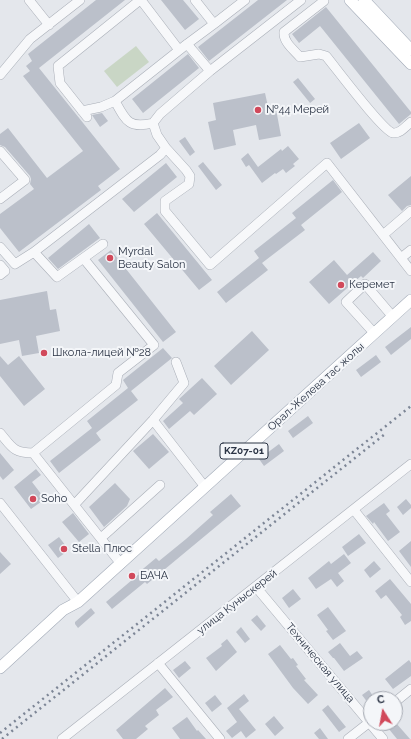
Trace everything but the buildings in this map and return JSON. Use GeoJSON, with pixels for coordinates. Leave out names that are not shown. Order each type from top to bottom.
{"type":"FeatureCollection","features":[{"type":"Feature","properties":{"kind":"main road"},"geometry":{"type":"LineString","coordinates":[[350,0],[411,64]]}},
{"type":"Feature","properties":{"kind":"main road"},"geometry":{"type":"LineString","coordinates":[[364,0],[411,50]]}},
{"type":"Feature","properties":{"kind":"main road","name":"Орал-Желева тас жолы"},"geometry":{"type":"LineString","coordinates":[[78,602],[411,300]]}},
{"type":"Feature","properties":{"kind":"main road","name":"KZ07-01"},"geometry":{"type":"LineString","coordinates":[[0,668],[63,610],[78,602]]}},
{"type":"Feature","properties":{"kind":"street"},"geometry":{"type":"LineString","coordinates":[[29,0],[49,25]]}},
{"type":"Feature","properties":{"kind":"street"},"geometry":{"type":"LineString","coordinates":[[0,75],[30,39],[80,0]]}},
{"type":"Feature","properties":{"kind":"street"},"geometry":{"type":"LineString","coordinates":[[179,50],[141,0],[58,66],[60,83],[84,114],[115,101],[245,0]]}},
{"type":"Feature","properties":{"kind":"street"},"geometry":{"type":"LineString","coordinates":[[195,0],[214,24]]}},
{"type":"Feature","properties":{"kind":"street"},"geometry":{"type":"LineString","coordinates":[[300,0],[210,71],[160,114],[154,124],[157,135],[190,176],[189,184],[165,201],[165,212],[210,265],[327,163],[411,271]]}},
{"type":"Feature","properties":{"kind":"street"},"geometry":{"type":"LineString","coordinates":[[324,0],[284,32],[284,38],[300,57],[319,54],[326,56],[380,122],[391,132],[395,133],[402,130],[411,122]]}},
{"type":"Feature","properties":{"kind":"street"},"geometry":{"type":"LineString","coordinates":[[187,44],[210,71]]}},
{"type":"Feature","properties":{"kind":"street"},"geometry":{"type":"LineString","coordinates":[[115,101],[123,116],[133,125],[142,126],[154,124]]}},
{"type":"Feature","properties":{"kind":"street"},"geometry":{"type":"LineString","coordinates":[[2,270],[34,252],[160,155],[166,148]]}},
{"type":"Feature","properties":{"kind":"street"},"geometry":{"type":"LineString","coordinates":[[0,151],[25,180],[0,198]]}},
{"type":"Feature","properties":{"kind":"street"},"geometry":{"type":"LineString","coordinates":[[383,235],[411,212]]}},
{"type":"Feature","properties":{"kind":"street"},"geometry":{"type":"LineString","coordinates":[[34,252],[56,277],[84,259],[103,244]]}},
{"type":"Feature","properties":{"kind":"street"},"geometry":{"type":"LineString","coordinates":[[0,247],[15,264]]}},
{"type":"Feature","properties":{"kind":"street"},"geometry":{"type":"LineString","coordinates":[[401,258],[411,250]]}},
{"type":"Feature","properties":{"kind":"street"},"geometry":{"type":"LineString","coordinates":[[0,433],[14,449],[21,453],[34,452],[116,385],[118,373],[154,345],[84,259]]}},
{"type":"Feature","properties":{"kind":"street"},"geometry":{"type":"LineString","coordinates":[[374,333],[346,302],[365,284],[392,317]]}},
{"type":"Feature","properties":{"kind":"street"},"geometry":{"type":"LineString","coordinates":[[75,504],[153,420],[184,382],[176,362]]}},
{"type":"Feature","properties":{"kind":"street"},"geometry":{"type":"LineString","coordinates":[[153,420],[205,487]]}},
{"type":"Feature","properties":{"kind":"street"},"geometry":{"type":"LineString","coordinates":[[34,452],[121,564]]}},
{"type":"Feature","properties":{"kind":"street","name":"улица Куныскерей"},"geometry":{"type":"LineString","coordinates":[[64,738],[411,464]]}},
{"type":"Feature","properties":{"kind":"street"},"geometry":{"type":"LineString","coordinates":[[100,538],[160,485]]}},
{"type":"Feature","properties":{"kind":"street"},"geometry":{"type":"LineString","coordinates":[[0,503],[78,602]]}},
{"type":"Feature","properties":{"kind":"street"},"geometry":{"type":"LineString","coordinates":[[354,510],[411,582]]}},
{"type":"Feature","properties":{"kind":"street","name":"Техническая улица"},"geometry":{"type":"LineString","coordinates":[[256,587],[363,713]]}},
{"type":"Feature","properties":{"kind":"street"},"geometry":{"type":"LineString","coordinates":[[158,663],[220,739]]}},
{"type":"Feature","properties":{"kind":"street"},"geometry":{"type":"LineString","coordinates":[[403,696],[411,689]]}},
{"type":"Feature","properties":{"kind":"street"},"geometry":{"type":"LineString","coordinates":[[348,739],[363,727]]}},
{"type":"Feature","properties":{"kind":"green space"},"geometry":{"type":"Polygon","coordinates":[[[136,46],[149,62],[117,87],[104,71],[136,46]]]}},
{"type":"Feature","properties":{"kind":"railway"},"geometry":{"type":"LineString","coordinates":[[0,733],[411,406]]}},
{"type":"Feature","properties":{"kind":"railway"},"geometry":{"type":"LineString","coordinates":[[2,739],[385,434]]}},
{"type":"Feature","properties":{"kind":"place","name":"№44 Мерей"},"geometry":{"type":"Point","coordinates":[258,110]}},
{"type":"Feature","properties":{"kind":"place","name":"Myrdal Beauty Salon"},"geometry":{"type":"Point","coordinates":[110,258]}},
{"type":"Feature","properties":{"kind":"place","name":"Керемет"},"geometry":{"type":"Point","coordinates":[341,285]}},
{"type":"Feature","properties":{"kind":"place","name":"Школа-лицей №28"},"geometry":{"type":"Point","coordinates":[44,353]}},
{"type":"Feature","properties":{"kind":"place","name":"Soho"},"geometry":{"type":"Point","coordinates":[33,499]}},
{"type":"Feature","properties":{"kind":"place","name":"Stella Плюс"},"geometry":{"type":"Point","coordinates":[64,549]}},
{"type":"Feature","properties":{"kind":"place","name":"БАЧА"},"geometry":{"type":"Point","coordinates":[132,576]}}]}
